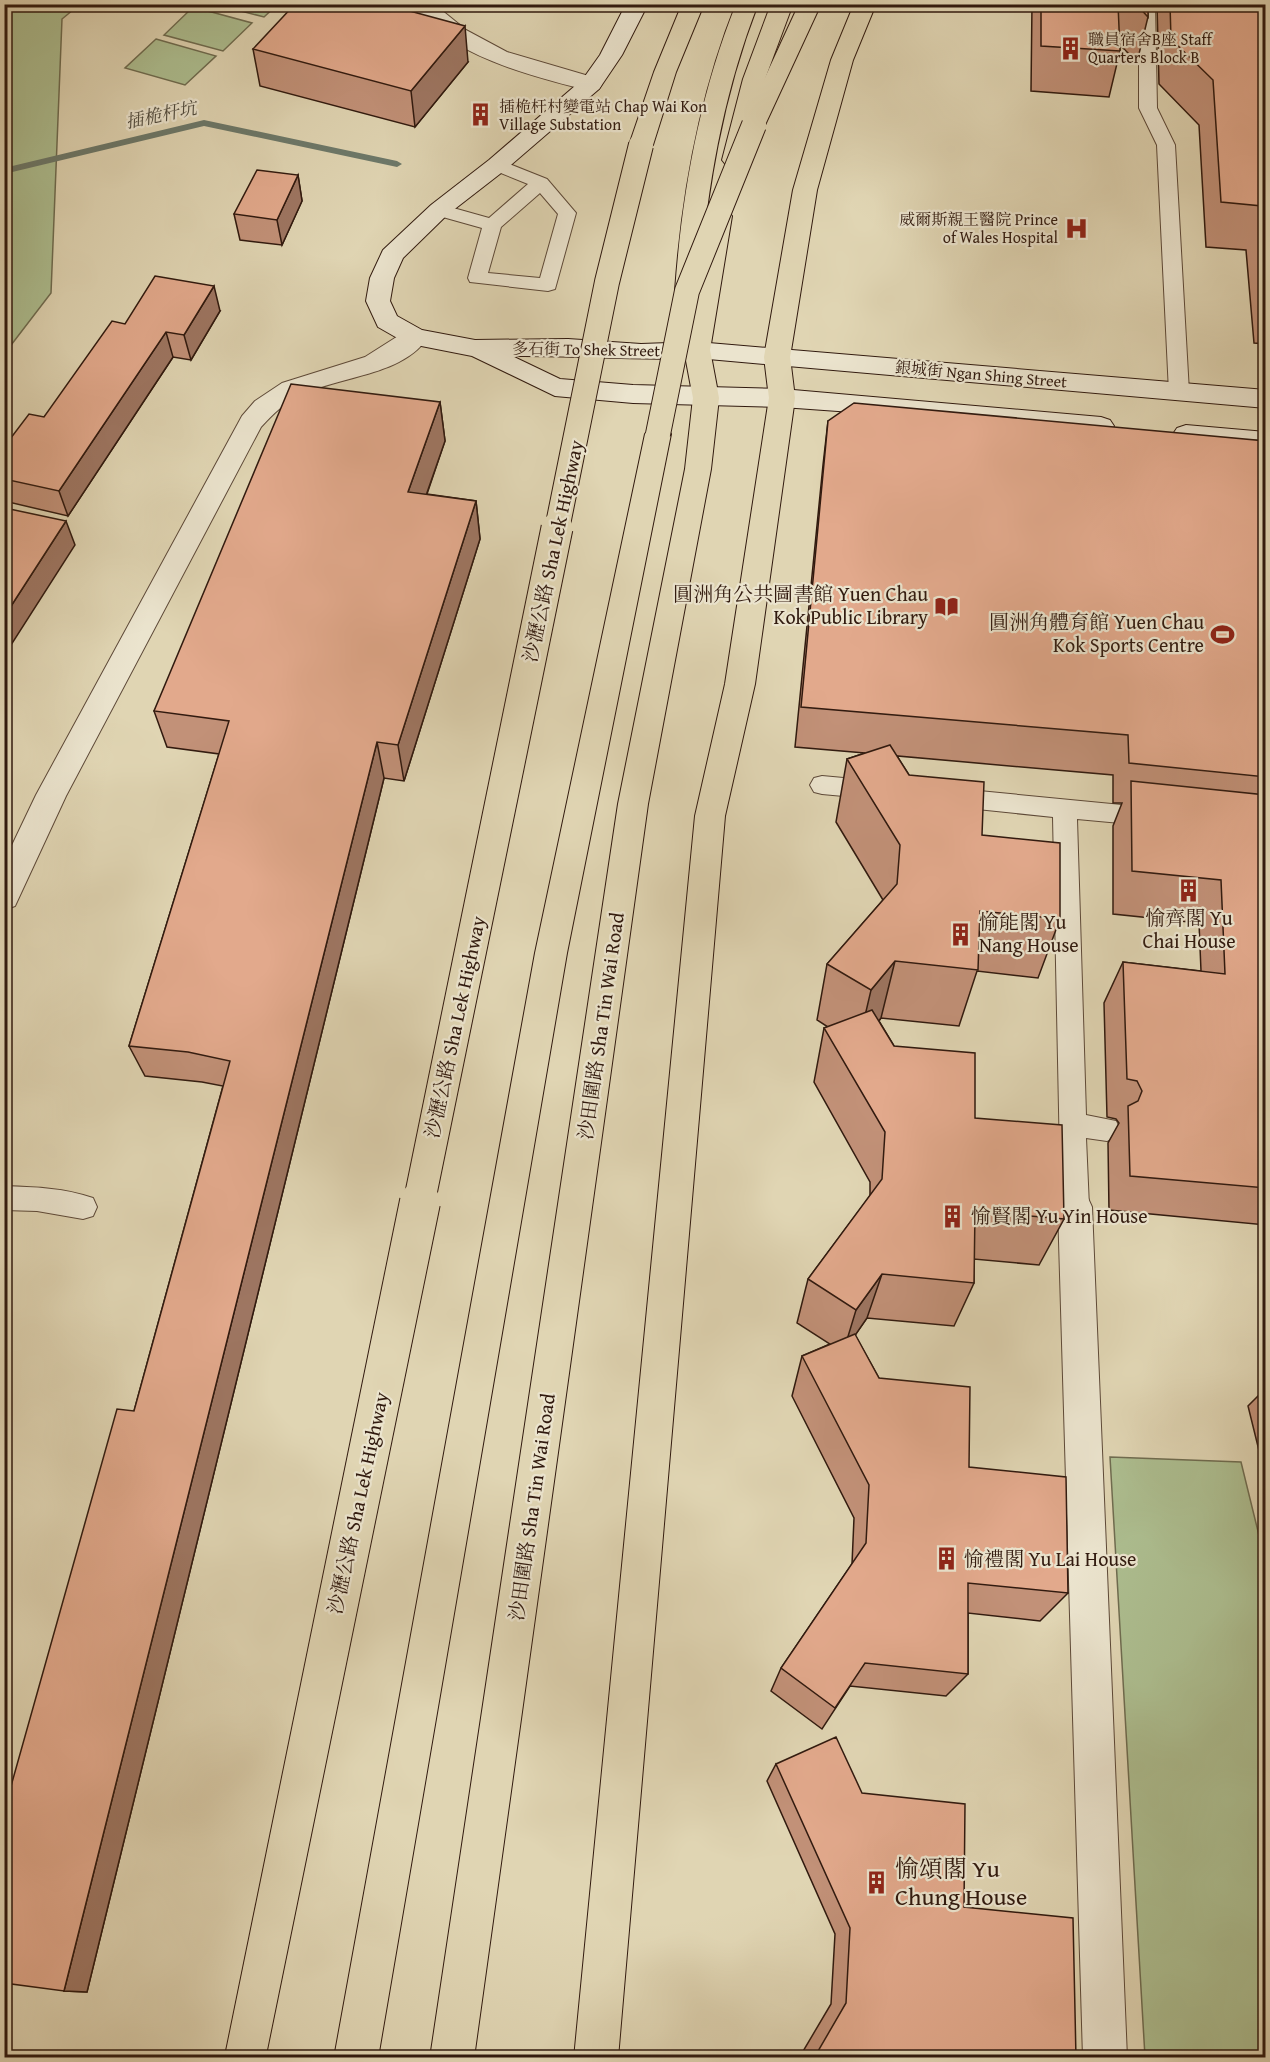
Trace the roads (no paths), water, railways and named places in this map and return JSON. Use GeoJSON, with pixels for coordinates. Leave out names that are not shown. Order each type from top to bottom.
{"type":"FeatureCollection","features":[{"type":"Feature","properties":{"kind":"main road","name":"沙瀝公路 Sha Lek Highway"},"geometry":{"type":"LineString","coordinates":[[245,2058],[607,282],[644,136],[665,72],[693,4]]}},
{"type":"Feature","properties":{"kind":"main road"},"geometry":{"type":"LineString","coordinates":[[356,2058],[551,953],[687,291],[689,250],[710,116],[720,75],[747,4]]}},
{"type":"Feature","properties":{"kind":"main road","name":"沙田圍路 Sha Tin Wai Road"},"geometry":{"type":"LineString","coordinates":[[452,2058],[633,804],[698,469],[706,398],[697,350],[719,219],[754,79],[782,4]]}},
{"type":"Feature","properties":{"kind":"main road"},"geometry":{"type":"LineString","coordinates":[[687,291],[741,154],[810,4]]}},
{"type":"Feature","properties":{"kind":"main road"},"geometry":{"type":"LineString","coordinates":[[596,2058],[710,816],[740,684],[805,190],[842,60],[865,4]]}},
{"type":"Feature","properties":{"kind":"street"},"geometry":{"type":"LineString","coordinates":[[421,4],[436,20],[477,48],[536,70],[591,84]]}},
{"type":"Feature","properties":{"kind":"street","name":"多石街 To Shek Street"},"geometry":{"type":"LineString","coordinates":[[637,4],[611,55],[591,84],[439,210],[392,255],[382,278],[378,301],[387,321],[415,337],[475,348],[568,347],[641,352],[697,350]]}},
{"type":"Feature","properties":{"kind":"street"},"geometry":{"type":"LineString","coordinates":[[4,897],[51,795],[251,422],[269,403],[294,387],[322,376],[367,366],[385,358],[415,337]]}},
{"type":"Feature","properties":{"kind":"street","name":"多石街 To Shek Street"},"geometry":{"type":"LineString","coordinates":[[475,348],[555,387],[706,398]]}},
{"type":"Feature","properties":{"kind":"street","name":"銀城街 Ngan Shing Street"},"geometry":{"type":"LineString","coordinates":[[697,350],[780,378],[1123,428]]}},
{"type":"Feature","properties":{"kind":"street","name":"銀城街 Ngan Shing Street"},"geometry":{"type":"LineString","coordinates":[[706,398],[780,378],[863,363],[1266,399]]}},
{"type":"Feature","properties":{"kind":"street"},"geometry":{"type":"LineString","coordinates":[[1158,431],[1266,441]]}},
{"type":"Feature","properties":{"kind":"street"},"geometry":{"type":"LineString","coordinates":[[1075,1208],[1105,2058]]}},
{"type":"Feature","properties":{"kind":"lane"},"geometry":{"type":"LineString","coordinates":[[1147,4],[1148,108],[1166,145],[1179,392]]}},
{"type":"Feature","properties":{"kind":"lane"},"geometry":{"type":"LineString","coordinates":[[496,165],[541,183],[567,213],[548,285],[477,278],[492,225],[541,183]]}},
{"type":"Feature","properties":{"kind":"lane"},"geometry":{"type":"LineString","coordinates":[[439,210],[492,225]]}},
{"type":"Feature","properties":{"kind":"lane"},"geometry":{"type":"LineString","coordinates":[[822,785],[1171,819]]}},
{"type":"Feature","properties":{"kind":"lane"},"geometry":{"type":"LineString","coordinates":[[1065,808],[1075,1208]]}},
{"type":"Feature","properties":{"kind":"lane"},"geometry":{"type":"LineString","coordinates":[[1074,1125],[1107,1129]]}},
{"type":"Feature","properties":{"kind":"lane"},"geometry":{"type":"LineString","coordinates":[[4,1198],[37,1198],[83,1207]]}},
{"type":"Feature","properties":{"kind":"waterway","name":"插桅杆坑"},"geometry":{"type":"LineString","coordinates":[[4,171],[204,123],[397,164]]}},
{"type":"Feature","properties":{"kind":"place","name":"職員宿舍B座 Staff Quarters Block B"},"geometry":{"type":"Point","coordinates":[1070,48]}},
{"type":"Feature","properties":{"kind":"place","name":"插桅杆村變電站 Chap Wai Kon Village Substation"},"geometry":{"type":"Point","coordinates":[481,115]}},
{"type":"Feature","properties":{"kind":"place","name":"威爾斯親王醫院 Prince of Wales Hospital"},"geometry":{"type":"Point","coordinates":[1076,228]}},
{"type":"Feature","properties":{"kind":"place","name":"圓洲角公共圖書館 Yuen Chau Kok Public Library"},"geometry":{"type":"Point","coordinates":[946,606]}},
{"type":"Feature","properties":{"kind":"place","name":"圓洲角體育館 Yuen Chau Kok Sports Centre"},"geometry":{"type":"Point","coordinates":[1222,634]}},
{"type":"Feature","properties":{"kind":"place","name":"愉齊閣 Yu Chai House"},"geometry":{"type":"Point","coordinates":[1189,890]}},
{"type":"Feature","properties":{"kind":"place","name":"愉能閣 Yu Nang House"},"geometry":{"type":"Point","coordinates":[961,934]}},
{"type":"Feature","properties":{"kind":"place","name":"愉賢閣 Yu Yin House"},"geometry":{"type":"Point","coordinates":[953,1216]}},
{"type":"Feature","properties":{"kind":"place","name":"愉禮閣 Yu Lai House"},"geometry":{"type":"Point","coordinates":[946,1559]}},
{"type":"Feature","properties":{"kind":"place","name":"愉頌閣 Yu Chung House"},"geometry":{"type":"Point","coordinates":[877,1883]}}]}
